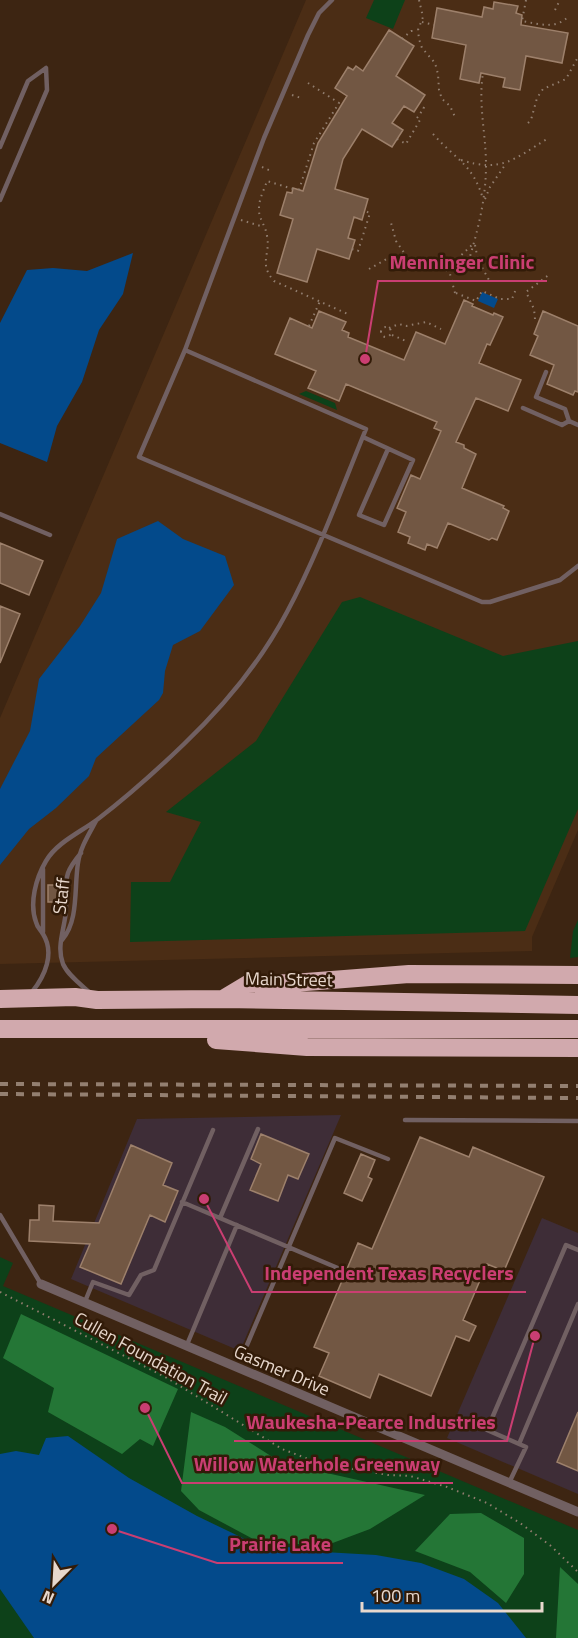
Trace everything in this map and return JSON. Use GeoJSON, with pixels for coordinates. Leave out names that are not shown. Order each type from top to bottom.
{"type":"FeatureCollection","features":[{"type":"Feature","properties":{"kind":"highway"},"geometry":{"type":"LineString","coordinates":[[223,999],[248,984],[409,974],[578,975]]}},
{"type":"Feature","properties":{"kind":"highway","name":"Main Street"},"geometry":{"type":"LineString","coordinates":[[0,999],[75,997],[97,1000],[223,999],[578,1005]]}},
{"type":"Feature","properties":{"kind":"highway"},"geometry":{"type":"LineString","coordinates":[[76,1028],[307,1047],[578,1048]]}},
{"type":"Feature","properties":{"kind":"highway"},"geometry":{"type":"LineString","coordinates":[[0,1029],[578,1029]]}},
{"type":"Feature","properties":{"kind":"street","name":"Gasmer Drive"},"geometry":{"type":"LineString","coordinates":[[41,1284],[578,1512]]}},
{"type":"Feature","properties":{"kind":"lane"},"geometry":{"type":"LineString","coordinates":[[332,0],[320,13],[308,35],[264,138],[185,351],[139,457],[482,602],[490,602],[560,580],[578,566]]}},
{"type":"Feature","properties":{"kind":"lane"},"geometry":{"type":"LineString","coordinates":[[0,147],[28,81],[46,68],[47,90],[0,200]]}},
{"type":"Feature","properties":{"kind":"lane"},"geometry":{"type":"LineString","coordinates":[[43,933],[38,928],[34,916],[35,887],[43,866],[53,852],[96,821],[184,744],[230,695],[286,613],[322,535],[366,429],[185,351]]}},
{"type":"Feature","properties":{"kind":"lane"},"geometry":{"type":"LineString","coordinates":[[546,372],[537,397],[565,409],[568,421]]}},
{"type":"Feature","properties":{"kind":"lane"},"geometry":{"type":"LineString","coordinates":[[523,408],[562,425],[568,421]]}},
{"type":"Feature","properties":{"kind":"lane"},"geometry":{"type":"LineString","coordinates":[[568,421],[578,425]]}},
{"type":"Feature","properties":{"kind":"lane"},"geometry":{"type":"LineString","coordinates":[[363,437],[412,460],[384,525],[359,515],[388,449]]}},
{"type":"Feature","properties":{"kind":"lane"},"geometry":{"type":"LineString","coordinates":[[0,514],[50,535]]}},
{"type":"Feature","properties":{"kind":"lane"},"geometry":{"type":"LineString","coordinates":[[96,821],[67,877],[64,890],[66,911],[61,931],[61,947],[64,967],[97,1000]]}},
{"type":"Feature","properties":{"kind":"lane","name":"Staff"},"geometry":{"type":"LineString","coordinates":[[62,940],[67,934],[73,915],[81,853]]}},
{"type":"Feature","properties":{"kind":"lane"},"geometry":{"type":"LineString","coordinates":[[26,999],[45,972],[48,957],[48,946],[43,933],[43,866]]}},
{"type":"Feature","properties":{"kind":"lane"},"geometry":{"type":"LineString","coordinates":[[48,946],[61,947]]}},
{"type":"Feature","properties":{"kind":"lane"},"geometry":{"type":"LineString","coordinates":[[405,1120],[578,1121]]}},
{"type":"Feature","properties":{"kind":"lane"},"geometry":{"type":"LineString","coordinates":[[220,1218],[258,1129]]}},
{"type":"Feature","properties":{"kind":"lane"},"geometry":{"type":"LineString","coordinates":[[84,1304],[93,1282],[129,1295],[141,1275],[154,1269],[213,1130]]}},
{"type":"Feature","properties":{"kind":"lane"},"geometry":{"type":"LineString","coordinates":[[247,1344],[334,1138],[388,1159]]}},
{"type":"Feature","properties":{"kind":"lane"},"geometry":{"type":"LineString","coordinates":[[182,1202],[340,1269]]}},
{"type":"Feature","properties":{"kind":"lane"},"geometry":{"type":"LineString","coordinates":[[0,1215],[41,1284]]}},
{"type":"Feature","properties":{"kind":"lane"},"geometry":{"type":"LineString","coordinates":[[186,1347],[237,1226]]}},
{"type":"Feature","properties":{"kind":"lane"},"geometry":{"type":"LineString","coordinates":[[509,1484],[526,1447],[487,1430],[566,1245],[578,1250]]}},
{"type":"Feature","properties":{"kind":"lane"},"geometry":{"type":"LineString","coordinates":[[519,1444],[578,1304]]}},
{"type":"Feature","properties":{"kind":"path"},"geometry":{"type":"LineString","coordinates":[[419,0],[423,17],[418,31],[422,48],[435,63],[442,99],[450,106],[456,119]]}},
{"type":"Feature","properties":{"kind":"path"},"geometry":{"type":"LineString","coordinates":[[526,0],[522,21],[549,26],[557,25],[570,16]]}},
{"type":"Feature","properties":{"kind":"path"},"geometry":{"type":"LineString","coordinates":[[555,10],[560,0]]}},
{"type":"Feature","properties":{"kind":"path"},"geometry":{"type":"LineString","coordinates":[[421,22],[434,25]]}},
{"type":"Feature","properties":{"kind":"path"},"geometry":{"type":"LineString","coordinates":[[402,39],[411,31],[418,31]]}},
{"type":"Feature","properties":{"kind":"path"},"geometry":{"type":"LineString","coordinates":[[528,123],[531,120],[537,98],[543,89],[567,79],[578,57]]}},
{"type":"Feature","properties":{"kind":"path"},"geometry":{"type":"LineString","coordinates":[[483,73],[480,91],[486,166],[484,201]]}},
{"type":"Feature","properties":{"kind":"path"},"geometry":{"type":"LineString","coordinates":[[299,190],[314,143],[339,103],[308,83]]}},
{"type":"Feature","properties":{"kind":"path"},"geometry":{"type":"LineString","coordinates":[[289,93],[301,98]]}},
{"type":"Feature","properties":{"kind":"path"},"geometry":{"type":"LineString","coordinates":[[397,139],[406,144],[424,108],[419,105]]}},
{"type":"Feature","properties":{"kind":"path"},"geometry":{"type":"LineString","coordinates":[[433,134],[475,176],[484,201]]}},
{"type":"Feature","properties":{"kind":"path"},"geometry":{"type":"LineString","coordinates":[[465,273],[484,201],[490,187],[506,164],[547,139]]}},
{"type":"Feature","properties":{"kind":"path"},"geometry":{"type":"LineString","coordinates":[[461,160],[486,166],[506,164]]}},
{"type":"Feature","properties":{"kind":"path"},"geometry":{"type":"LineString","coordinates":[[260,166],[271,171]]}},
{"type":"Feature","properties":{"kind":"path"},"geometry":{"type":"LineString","coordinates":[[293,189],[267,181],[258,210],[267,235],[268,245],[265,257],[268,275],[274,281],[350,315]]}},
{"type":"Feature","properties":{"kind":"path"},"geometry":{"type":"LineString","coordinates":[[352,249],[358,251],[370,213],[365,211]]}},
{"type":"Feature","properties":{"kind":"path"},"geometry":{"type":"LineString","coordinates":[[240,219],[264,227]]}},
{"type":"Feature","properties":{"kind":"path"},"geometry":{"type":"LineString","coordinates":[[369,269],[390,257],[405,254],[396,241],[390,219]]}},
{"type":"Feature","properties":{"kind":"path"},"geometry":{"type":"LineString","coordinates":[[474,242],[478,260],[489,280]]}},
{"type":"Feature","properties":{"kind":"path"},"geometry":{"type":"LineString","coordinates":[[474,242],[453,262],[442,266],[450,274],[456,294],[476,301],[482,291],[500,298],[512,299],[516,289]]}},
{"type":"Feature","properties":{"kind":"path"},"geometry":{"type":"LineString","coordinates":[[535,320],[534,309],[526,292],[550,274]]}},
{"type":"Feature","properties":{"kind":"path"},"geometry":{"type":"LineString","coordinates":[[309,326],[320,301]]}},
{"type":"Feature","properties":{"kind":"path"},"geometry":{"type":"LineString","coordinates":[[391,334],[386,337],[382,333],[384,328],[399,324],[406,326],[426,322],[441,329]]}},
{"type":"Feature","properties":{"kind":"path"},"geometry":{"type":"LineString","coordinates":[[389,328],[391,334],[406,341]]}},
{"type":"Feature","properties":{"kind":"path","name":"Cullen Foundation Trail"},"geometry":{"type":"LineString","coordinates":[[0,1292],[167,1378],[282,1449],[319,1463],[388,1475],[410,1476],[447,1487],[487,1503],[520,1522],[551,1546],[578,1572]]}},
{"type":"Feature","properties":{"kind":"shaded area"},"geometry":{"type":"Polygon","coordinates":[[[306,0],[578,0],[578,830],[532,937],[532,951],[0,964],[0,718],[306,0]]]}},
{"type":"Feature","properties":{"kind":"shaded area"},"geometry":{"type":"Polygon","coordinates":[[[341,1115],[240,1351],[71,1279],[137,1119],[341,1115]]]}},
{"type":"Feature","properties":{"kind":"shaded area"},"geometry":{"type":"Polygon","coordinates":[[[542,1218],[578,1233],[578,1494],[447,1438],[542,1218]]]}},
{"type":"Feature","properties":{"kind":"green space"},"geometry":{"type":"Polygon","coordinates":[[[374,0],[405,0],[393,29],[366,18],[374,0]]]}},
{"type":"Feature","properties":{"kind":"green space"},"geometry":{"type":"Polygon","coordinates":[[[306,391],[335,403],[337,410],[299,394],[306,391]]]}},
{"type":"Feature","properties":{"kind":"green space"},"geometry":{"type":"Polygon","coordinates":[[[360,597],[503,656],[578,641],[578,809],[525,931],[130,942],[131,882],[170,882],[201,822],[166,812],[256,741],[342,602],[360,597]]]}},
{"type":"Feature","properties":{"kind":"green space"},"geometry":{"type":"Polygon","coordinates":[[[578,920],[578,957],[570,958],[573,931],[578,920]]]}},
{"type":"Feature","properties":{"kind":"green space"},"geometry":{"type":"Polygon","coordinates":[[[0,1257],[13,1263],[3,1286],[578,1530],[578,1638],[0,1638],[0,1257]]]}},
{"type":"Feature","properties":{"kind":"green space"},"geometry":{"type":"Polygon","coordinates":[[[21,1314],[178,1389],[153,1446],[140,1439],[122,1454],[48,1412],[54,1388],[3,1358],[21,1314]]]}},
{"type":"Feature","properties":{"kind":"green space"},"geometry":{"type":"Polygon","coordinates":[[[191,1412],[225,1427],[282,1463],[425,1495],[370,1529],[330,1544],[293,1544],[255,1540],[199,1510],[181,1491],[191,1412]]]}},
{"type":"Feature","properties":{"kind":"green space"},"geometry":{"type":"Polygon","coordinates":[[[481,1513],[524,1538],[524,1574],[506,1603],[470,1572],[415,1551],[450,1514],[481,1513]]]}},
{"type":"Feature","properties":{"kind":"green space"},"geometry":{"type":"Polygon","coordinates":[[[560,1567],[578,1584],[578,1638],[556,1638],[560,1567]]]}},
{"type":"Feature","properties":{"kind":"water"},"geometry":{"type":"Polygon","coordinates":[[[133,253],[123,294],[99,330],[82,382],[57,426],[47,462],[0,443],[0,323],[27,270],[53,268],[87,271],[133,253]]]}},
{"type":"Feature","properties":{"kind":"water"},"geometry":{"type":"Polygon","coordinates":[[[482,292],[498,299],[494,308],[478,301],[482,292]]]}},
{"type":"Feature","properties":{"kind":"water"},"geometry":{"type":"Polygon","coordinates":[[[158,521],[183,539],[225,556],[234,585],[200,631],[173,645],[165,671],[163,693],[159,700],[96,758],[89,776],[56,808],[29,829],[0,865],[0,789],[30,731],[39,679],[80,626],[101,593],[117,539],[158,521]]]}},
{"type":"Feature","properties":{"kind":"water"},"geometry":{"type":"Polygon","coordinates":[[[68,1436],[129,1478],[197,1516],[251,1542],[324,1552],[376,1555],[421,1563],[464,1579],[498,1603],[526,1638],[34,1638],[0,1589],[0,1454],[16,1451],[39,1455],[46,1438],[68,1436]]]}},
{"type":"Feature","properties":{"kind":"building"},"geometry":{"type":"Polygon","coordinates":[[[494,2],[518,6],[516,13],[522,15],[521,25],[568,33],[562,63],[526,56],[520,90],[503,87],[505,78],[481,73],[479,83],[460,79],[466,45],[432,38],[437,8],[482,17],[484,7],[493,9],[494,2]]]}},
{"type":"Feature","properties":{"kind":"building"},"geometry":{"type":"Polygon","coordinates":[[[389,30],[414,46],[396,76],[425,95],[414,112],[404,106],[392,123],[403,130],[392,147],[362,129],[343,159],[335,189],[368,199],[362,220],[354,217],[348,238],[355,240],[349,259],[317,249],[307,282],[277,273],[293,219],[280,215],[287,192],[292,193],[293,188],[303,191],[318,143],[347,96],[335,88],[348,67],[353,70],[356,66],[363,71],[389,30]]]}},
{"type":"Feature","properties":{"kind":"building"},"geometry":{"type":"Polygon","coordinates":[[[464,300],[473,304],[472,306],[503,317],[479,363],[521,380],[508,411],[476,398],[456,442],[476,454],[462,488],[504,506],[503,508],[509,511],[497,540],[492,538],[489,540],[448,523],[437,548],[427,544],[425,550],[408,543],[410,537],[398,532],[406,512],[397,508],[411,475],[420,479],[441,431],[434,428],[437,422],[346,384],[339,401],[308,388],[316,371],[275,354],[290,318],[312,328],[319,311],[346,322],[342,330],[349,333],[348,337],[404,360],[416,332],[445,344],[464,300]]]}},
{"type":"Feature","properties":{"kind":"building"},"geometry":{"type":"Polygon","coordinates":[[[543,311],[578,326],[578,392],[575,391],[573,395],[547,384],[554,365],[530,355],[538,336],[534,334],[543,311]]]}},
{"type":"Feature","properties":{"kind":"building"},"geometry":{"type":"Polygon","coordinates":[[[0,543],[43,561],[29,595],[0,583],[0,543]]]}},
{"type":"Feature","properties":{"kind":"building"},"geometry":{"type":"Polygon","coordinates":[[[0,606],[20,614],[0,663],[0,606]]]}},
{"type":"Feature","properties":{"kind":"building"},"geometry":{"type":"Polygon","coordinates":[[[48,885],[61,885],[61,902],[48,902],[48,885]]]}},
{"type":"Feature","properties":{"kind":"building"},"geometry":{"type":"Polygon","coordinates":[[[261,1134],[309,1154],[298,1179],[288,1175],[278,1201],[250,1190],[261,1164],[251,1159],[261,1134]]]}},
{"type":"Feature","properties":{"kind":"building"},"geometry":{"type":"Polygon","coordinates":[[[420,1137],[469,1157],[473,1147],[544,1177],[504,1271],[487,1264],[463,1320],[476,1326],[469,1341],[456,1336],[431,1396],[379,1374],[370,1398],[319,1376],[329,1353],[314,1347],[358,1243],[372,1249],[420,1137]]]}},
{"type":"Feature","properties":{"kind":"building"},"geometry":{"type":"Polygon","coordinates":[[[131,1145],[172,1163],[163,1185],[178,1191],[165,1222],[150,1215],[121,1284],[80,1267],[90,1244],[29,1241],[30,1220],[39,1220],[39,1205],[54,1206],[53,1221],[99,1223],[131,1145]]]}},
{"type":"Feature","properties":{"kind":"building"},"geometry":{"type":"Polygon","coordinates":[[[361,1154],[375,1160],[368,1177],[372,1179],[362,1201],[344,1193],[361,1154]]]}},
{"type":"Feature","properties":{"kind":"building"},"geometry":{"type":"Polygon","coordinates":[[[578,1412],[578,1471],[557,1462],[578,1412]]]}},
{"type":"Feature","properties":{"kind":"railway"},"geometry":{"type":"LineString","coordinates":[[0,1084],[578,1086]]}},
{"type":"Feature","properties":{"kind":"railway"},"geometry":{"type":"LineString","coordinates":[[0,1094],[578,1098]]}},
{"type":"Feature","properties":{"kind":"place","name":"Menninger Clinic"},"geometry":{"type":"Point","coordinates":[365,359]}},
{"type":"Feature","properties":{"kind":"place","name":"Independent Texas Recyclers"},"geometry":{"type":"Point","coordinates":[204,1199]}},
{"type":"Feature","properties":{"kind":"place","name":"Waukesha-Pearce Industries"},"geometry":{"type":"Point","coordinates":[535,1336]}},
{"type":"Feature","properties":{"kind":"place","name":"Willow Waterhole Greenway"},"geometry":{"type":"Point","coordinates":[145,1408]}},
{"type":"Feature","properties":{"kind":"place","name":"Prairie Lake"},"geometry":{"type":"Point","coordinates":[112,1529]}}]}
